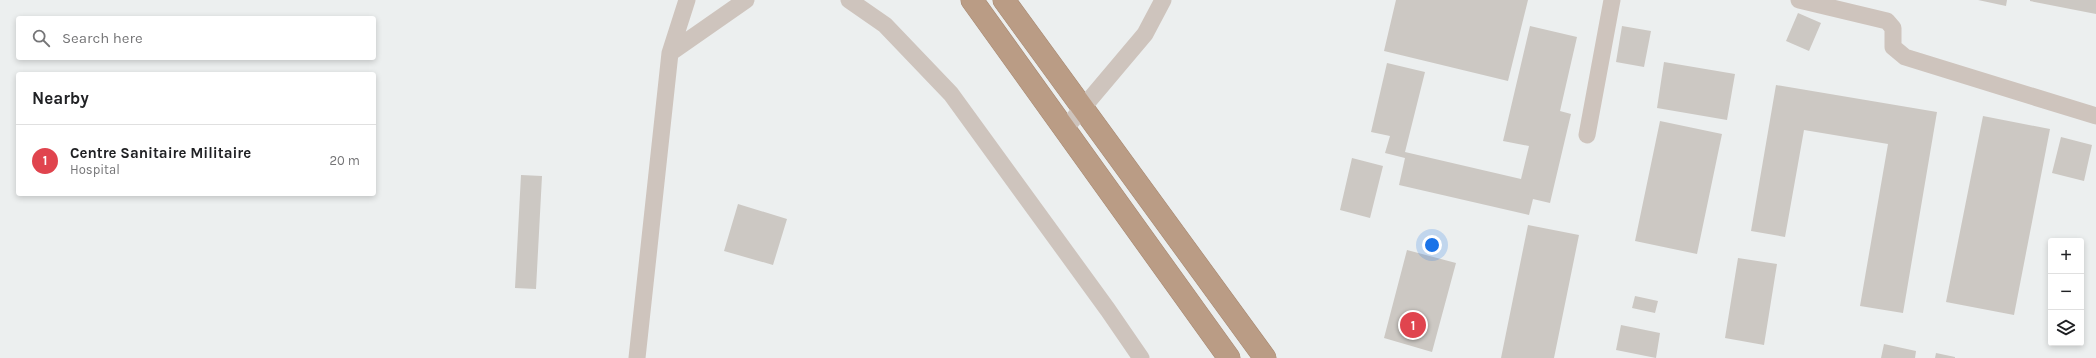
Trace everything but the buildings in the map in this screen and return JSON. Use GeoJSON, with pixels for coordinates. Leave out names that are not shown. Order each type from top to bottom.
{"type":"FeatureCollection","features":[{"type":"Feature","properties":{"kind":"highway"},"geometry":{"type":"LineString","coordinates":[[972,0],[1229,358]]}},
{"type":"Feature","properties":{"kind":"highway"},"geometry":{"type":"LineString","coordinates":[[1004,0],[1260,351],[1234,358]]}},
{"type":"Feature","properties":{"kind":"lane"},"geometry":{"type":"LineString","coordinates":[[637,358],[670,53],[687,0]]}},
{"type":"Feature","properties":{"kind":"lane"},"geometry":{"type":"LineString","coordinates":[[670,53],[746,0]]}},
{"type":"Feature","properties":{"kind":"lane"},"geometry":{"type":"LineString","coordinates":[[849,0],[885,25],[951,94],[1108,310],[1141,358]]}},
{"type":"Feature","properties":{"kind":"lane"},"geometry":{"type":"LineString","coordinates":[[1064,130],[1145,34],[1163,0]]}},
{"type":"Feature","properties":{"kind":"lane"},"geometry":{"type":"LineString","coordinates":[[1587,135],[1612,0]]}},
{"type":"Feature","properties":{"kind":"lane"},"geometry":{"type":"LineString","coordinates":[[1799,0],[1887,21],[1894,28],[1893,46],[1905,58],[2096,116]]}},
{"type":"Feature","properties":{"kind":"place","name":"Centre Sanitaire Militaire"},"geometry":{"type":"Point","coordinates":[1413,325]}}]}
